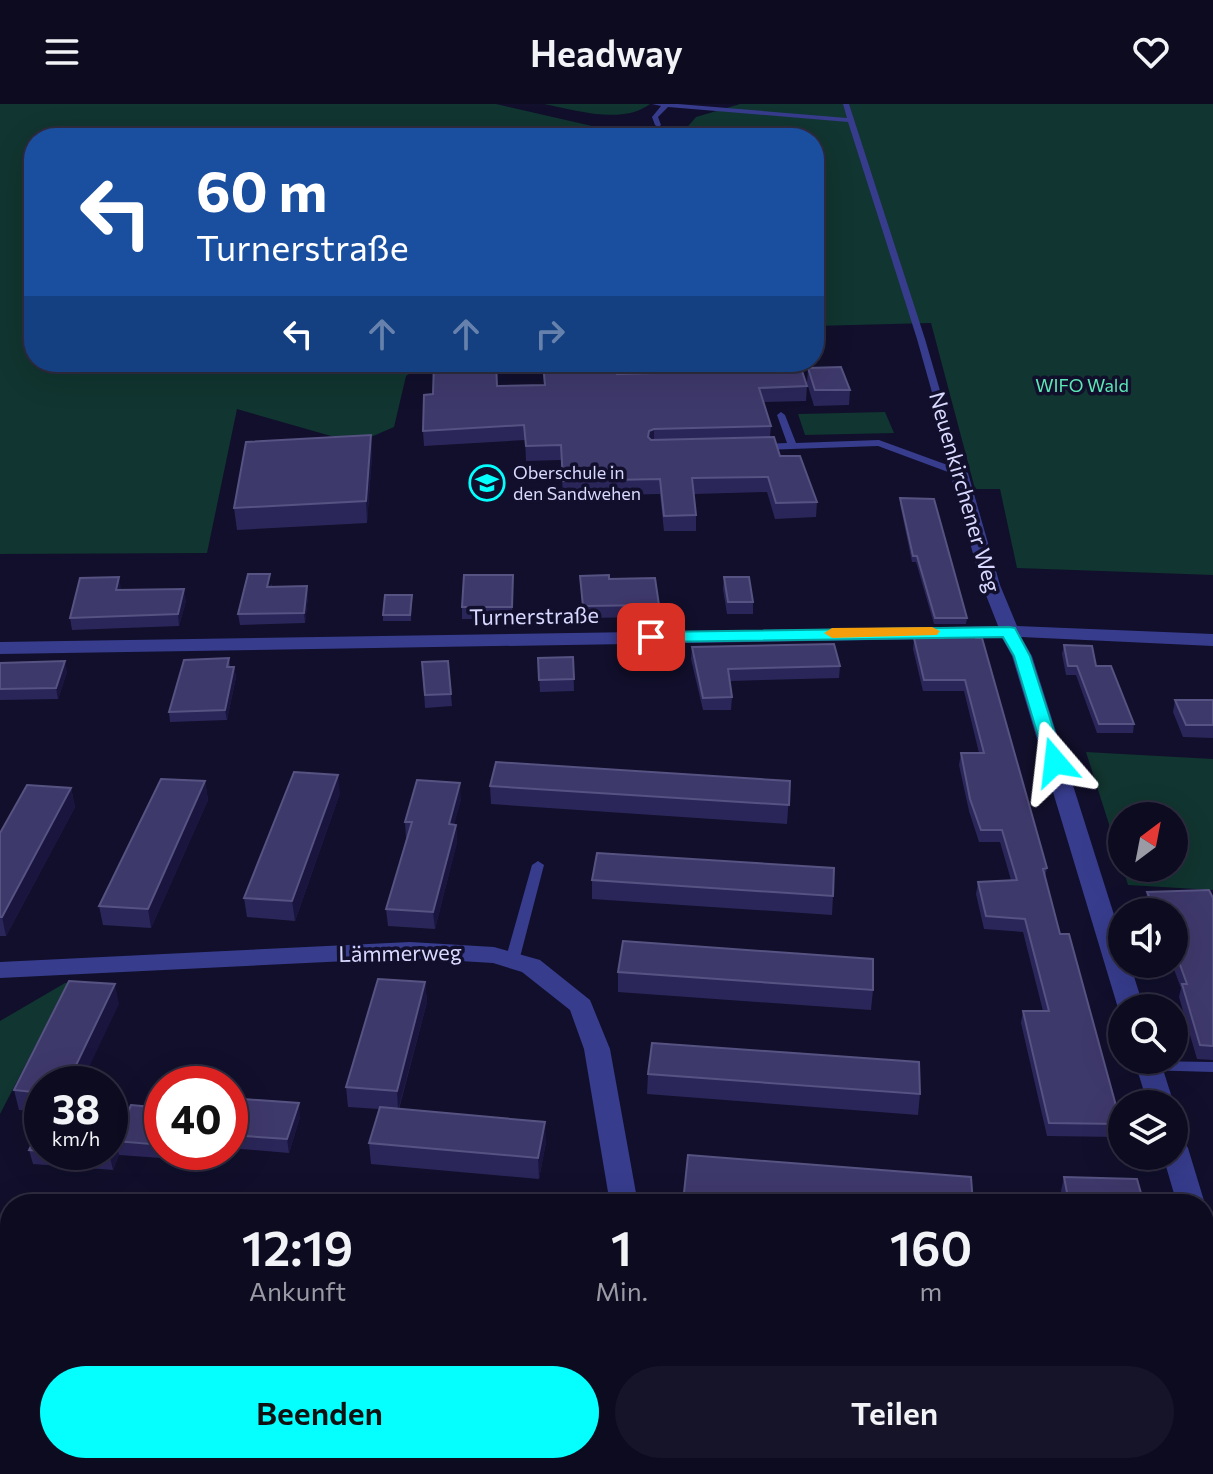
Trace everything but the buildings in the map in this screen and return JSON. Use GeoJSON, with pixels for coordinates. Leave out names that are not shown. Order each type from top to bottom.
{"type":"FeatureCollection","features":[{"type":"Feature","properties":{"kind":"street","name":"Neuenkirchener Weg"},"geometry":{"type":"LineString","coordinates":[[959,473],[991,585],[1022,656],[1127,994]]}},
{"type":"Feature","properties":{"kind":"street","name":"Turnerstraße"},"geometry":{"type":"LineString","coordinates":[[0,648],[1009,632],[1213,640]]}},
{"type":"Feature","properties":{"kind":"street","name":"Lämmerweg"},"geometry":{"type":"LineString","coordinates":[[0,970],[410,950],[455,950],[531,966],[559,985],[581,1006],[597,1049],[622,1194]]}},
{"type":"Feature","properties":{"kind":"street"},"geometry":{"type":"LineString","coordinates":[[1181,1170],[1188,1194]]}},
{"type":"Feature","properties":{"kind":"lane"},"geometry":{"type":"LineString","coordinates":[[655,104],[851,120]]}},
{"type":"Feature","properties":{"kind":"lane","name":"Neuenkirchener Weg"},"geometry":{"type":"LineString","coordinates":[[846,104],[921,339],[959,473]]}},
{"type":"Feature","properties":{"kind":"lane"},"geometry":{"type":"LineString","coordinates":[[658,125],[655,117],[666,105]]}},
{"type":"Feature","properties":{"kind":"lane"},"geometry":{"type":"LineString","coordinates":[[781,415],[792,446]]}},
{"type":"Feature","properties":{"kind":"lane"},"geometry":{"type":"LineString","coordinates":[[746,447],[879,443],[959,473]]}},
{"type":"Feature","properties":{"kind":"lane"},"geometry":{"type":"LineString","coordinates":[[512,961],[538,865]]}},
{"type":"Feature","properties":{"kind":"lane"},"geometry":{"type":"LineString","coordinates":[[1188,1065],[1213,1067]]}},
{"type":"Feature","properties":{"kind":"green space","name":"WIFO Wald"},"geometry":{"type":"Polygon","coordinates":[[[0,104],[496,104],[594,128],[24,128],[24,372],[412,372],[406,376],[394,427],[364,440],[345,440],[237,409],[207,553],[0,554],[0,104]]]}},
{"type":"Feature","properties":{"kind":"green space"},"geometry":{"type":"Polygon","coordinates":[[[544,104],[650,104],[626,114],[613,115],[544,104]]]}},
{"type":"Feature","properties":{"kind":"green space","name":"WIFO Wald"},"geometry":{"type":"Polygon","coordinates":[[[740,104],[1213,104],[1213,575],[1017,568],[1000,489],[975,489],[931,323],[824,326],[824,128],[686,128],[696,117],[740,104]]]}},
{"type":"Feature","properties":{"kind":"green space"},"geometry":{"type":"Polygon","coordinates":[[[885,412],[894,433],[805,435],[798,414],[885,412]]]}},
{"type":"Feature","properties":{"kind":"green space"},"geometry":{"type":"Polygon","coordinates":[[[1086,752],[1213,759],[1213,890],[1128,885],[1127,882],[1188,882],[1188,802],[1108,802],[1108,821],[1086,752]]]}},
{"type":"Feature","properties":{"kind":"green space"},"geometry":{"type":"Polygon","coordinates":[[[73,982],[57,1004],[0,1114],[0,1021],[65,983],[73,982]]]}},
{"type":"Feature","properties":{"kind":"slow traffic"},"geometry":{"type":"LineString","coordinates":[[832,633],[932,631]]}},
{"type":"Feature","properties":{"kind":"place","name":"Oberschule in den Sandwehen"},"geometry":{"type":"Point","coordinates":[487,483]}},
{"type":"Feature","properties":{"kind":"route"},"geometry":{"type":"LineString","coordinates":[[651,637],[1009,632],[1022,656],[1055,762]]}}]}
